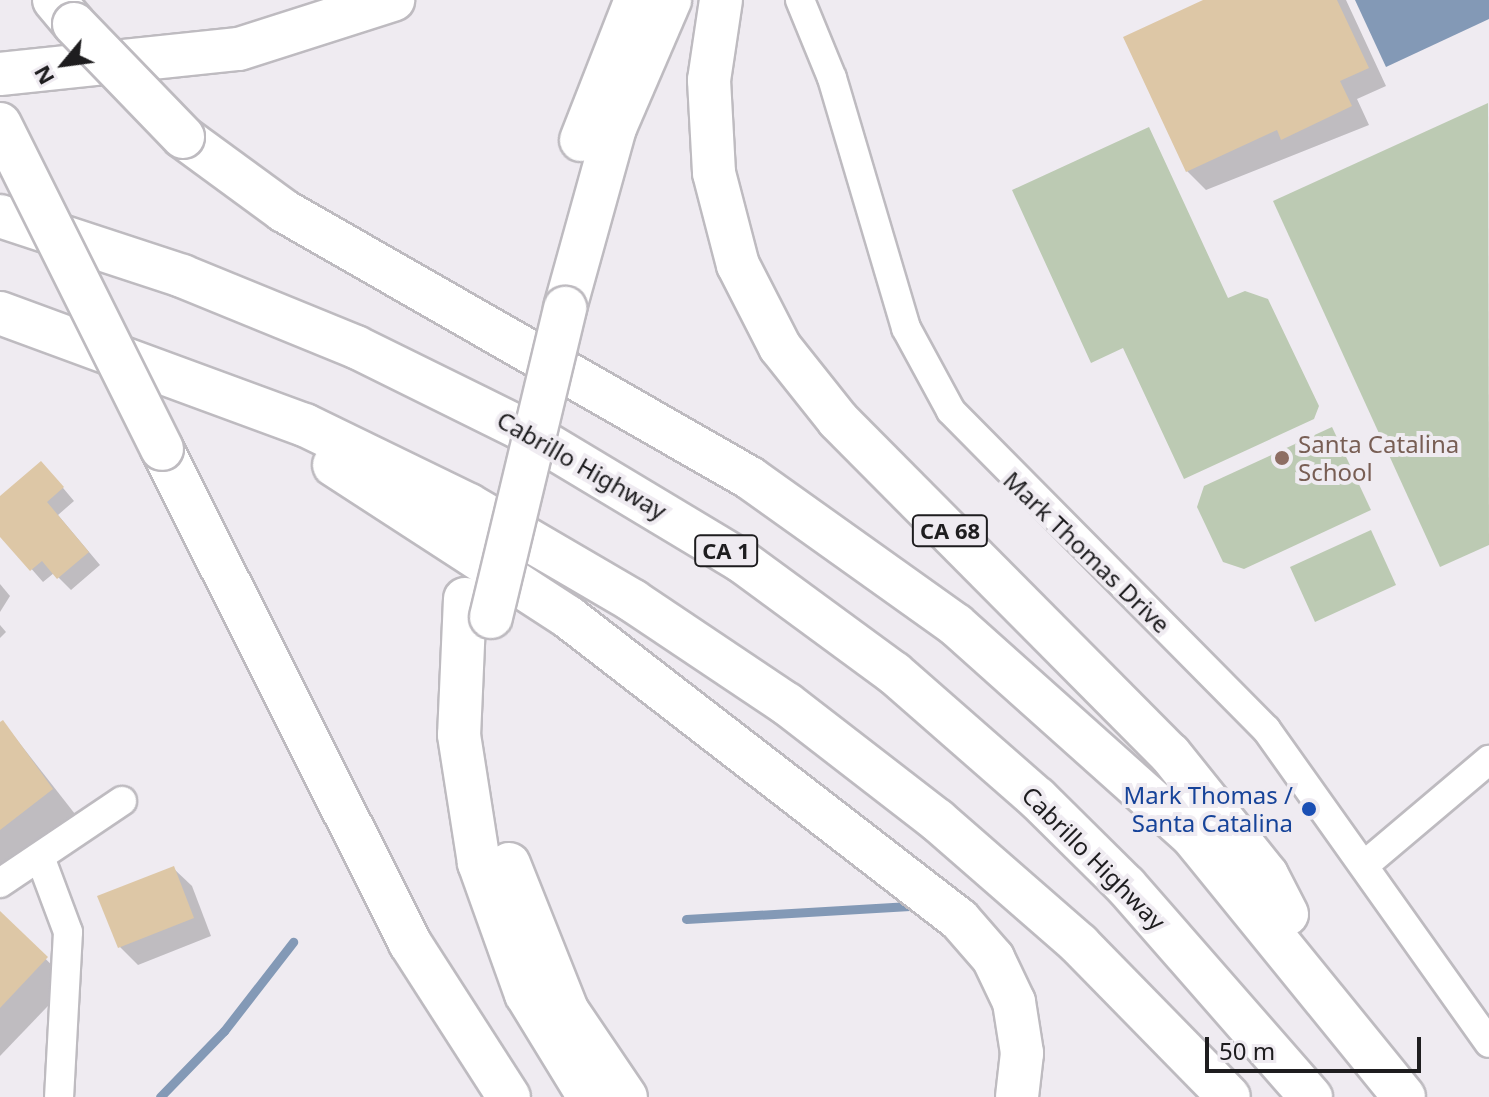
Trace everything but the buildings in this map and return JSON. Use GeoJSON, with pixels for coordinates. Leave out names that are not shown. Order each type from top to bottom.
{"type":"FeatureCollection","features":[{"type":"Feature","properties":{"kind":"highway"},"geometry":{"type":"LineString","coordinates":[[0,74],[239,49],[393,0]]}},
{"type":"Feature","properties":{"kind":"highway"},"geometry":{"type":"LineString","coordinates":[[589,1097],[526,994],[479,863],[459,735],[478,608],[552,301],[588,118],[636,0]]}},
{"type":"Feature","properties":{"kind":"highway"},"geometry":{"type":"LineString","coordinates":[[552,301],[615,128],[670,0]]}},
{"type":"Feature","properties":{"kind":"highway","name":"CA 68"},"geometry":{"type":"LineString","coordinates":[[721,0],[709,80],[714,173],[733,250],[764,321],[838,420],[1206,797],[1267,875],[1334,1004],[1404,1097]]}},
{"type":"Feature","properties":{"kind":"highway"},"geometry":{"type":"LineString","coordinates":[[64,12],[183,137],[284,211],[710,453],[906,587],[1148,791],[1236,883],[1334,1004]]}},
{"type":"Feature","properties":{"kind":"highway"},"geometry":{"type":"LineString","coordinates":[[0,124],[430,981],[509,1097]]}},
{"type":"Feature","properties":{"kind":"highway","name":"Cabrillo Highway"},"geometry":{"type":"LineString","coordinates":[[0,216],[197,282],[408,371],[576,459],[752,568],[894,673],[1037,798],[1126,886],[1311,1097]]}},
{"type":"Feature","properties":{"kind":"highway"},"geometry":{"type":"LineString","coordinates":[[0,313],[189,378],[469,505],[749,678],[997,870],[1229,1097]]}},
{"type":"Feature","properties":{"kind":"highway"},"geometry":{"type":"LineString","coordinates":[[189,378],[519,582],[959,919],[993,958],[1014,1002],[1022,1053],[1017,1097]]}},
{"type":"Feature","properties":{"kind":"highway"},"geometry":{"type":"LineString","coordinates":[[478,608],[487,731],[507,856],[552,980],[626,1097]]}},
{"type":"Feature","properties":{"kind":"street","name":"Mark Thomas Drive"},"geometry":{"type":"LineString","coordinates":[[805,2],[906,328],[951,411],[1240,700],[1367,863],[1489,1043]]}},
{"type":"Feature","properties":{"kind":"street"},"geometry":{"type":"LineString","coordinates":[[1367,863],[1489,760]]}},
{"type":"Feature","properties":{"kind":"street"},"geometry":{"type":"LineString","coordinates":[[0,883],[122,801]]}},
{"type":"Feature","properties":{"kind":"street"},"geometry":{"type":"LineString","coordinates":[[40,857],[68,932],[61,1095]]}},
{"type":"Feature","properties":{"kind":"green space"},"geometry":{"type":"Polygon","coordinates":[[[1488,103],[1489,545],[1440,567],[1273,201],[1488,103]]]}},
{"type":"Feature","properties":{"kind":"green space"},"geometry":{"type":"Polygon","coordinates":[[[1149,127],[1228,298],[1245,291],[1268,299],[1319,406],[1314,419],[1184,479],[1123,348],[1091,363],[1012,190],[1149,127]]]}},
{"type":"Feature","properties":{"kind":"green space"},"geometry":{"type":"Polygon","coordinates":[[[1332,427],[1371,510],[1244,569],[1223,562],[1197,507],[1204,486],[1332,427]]]}},
{"type":"Feature","properties":{"kind":"green space"},"geometry":{"type":"Polygon","coordinates":[[[1371,530],[1396,585],[1315,622],[1290,567],[1371,530]]]}},
{"type":"Feature","properties":{"kind":"water"},"geometry":{"type":"Polygon","coordinates":[[[1355,0],[1489,0],[1489,19],[1386,67],[1355,0]]]}},
{"type":"Feature","properties":{"kind":"waterway"},"geometry":{"type":"LineString","coordinates":[[686,919],[910,906]]}},
{"type":"Feature","properties":{"kind":"waterway"},"geometry":{"type":"LineString","coordinates":[[160,1097],[224,1031],[293,942]]}},
{"type":"Feature","properties":{"kind":"place","name":"Santa Catalina School"},"geometry":{"type":"Point","coordinates":[1282,458]}},
{"type":"Feature","properties":{"kind":"place","name":"Mark Thomas / Santa Catalina"},"geometry":{"type":"Point","coordinates":[1309,809]}}]}
